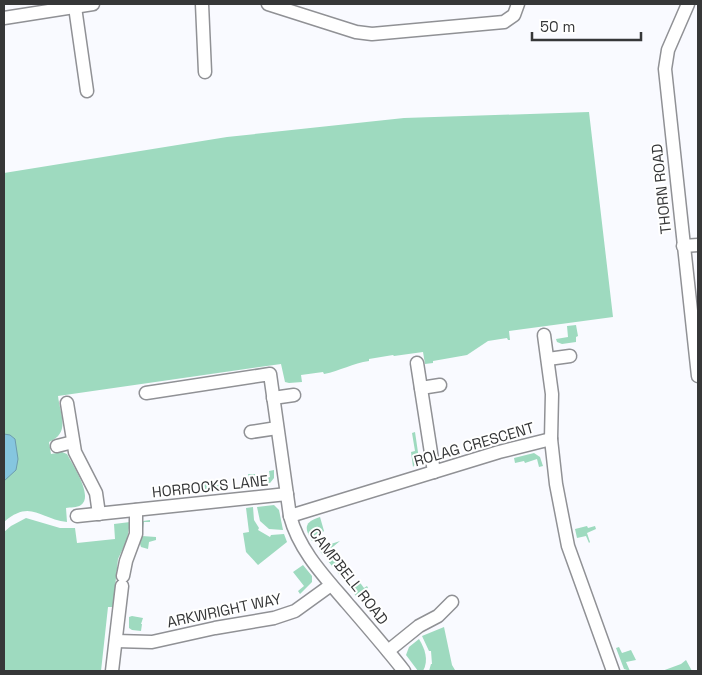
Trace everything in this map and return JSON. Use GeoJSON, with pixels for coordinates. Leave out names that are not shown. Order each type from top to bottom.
{"type":"FeatureCollection","features":[{"type":"Feature","properties":{"kind":"street"},"geometry":{"type":"LineString","coordinates":[[4,18],[93,4]]}},
{"type":"Feature","properties":{"kind":"street"},"geometry":{"type":"LineString","coordinates":[[202,4],[205,72]]}},
{"type":"Feature","properties":{"kind":"street"},"geometry":{"type":"LineString","coordinates":[[268,4],[302,9],[356,32],[372,34],[504,22],[514,15],[518,4]]}},
{"type":"Feature","properties":{"kind":"street","name":"THORN ROAD"},"geometry":{"type":"LineString","coordinates":[[688,4],[668,50],[665,69],[698,376]]}},
{"type":"Feature","properties":{"kind":"street"},"geometry":{"type":"LineString","coordinates":[[76,6],[86,90]]}},
{"type":"Feature","properties":{"kind":"street"},"geometry":{"type":"LineString","coordinates":[[683,246],[698,245]]}},
{"type":"Feature","properties":{"kind":"street"},"geometry":{"type":"LineString","coordinates":[[544,335],[553,401],[551,438]]}},
{"type":"Feature","properties":{"kind":"street"},"geometry":{"type":"LineString","coordinates":[[548,359],[570,356]]}},
{"type":"Feature","properties":{"kind":"street"},"geometry":{"type":"LineString","coordinates":[[417,363],[434,472]]}},
{"type":"Feature","properties":{"kind":"street","name":"CAMPBELL ROAD"},"geometry":{"type":"LineString","coordinates":[[146,393],[270,374],[290,516],[296,536],[331,585],[404,671]]}},
{"type":"Feature","properties":{"kind":"street"},"geometry":{"type":"LineString","coordinates":[[421,388],[440,385]]}},
{"type":"Feature","properties":{"kind":"street"},"geometry":{"type":"LineString","coordinates":[[273,398],[294,395]]}},
{"type":"Feature","properties":{"kind":"street"},"geometry":{"type":"LineString","coordinates":[[67,404],[75,452],[96,493],[99,514]]}},
{"type":"Feature","properties":{"kind":"street"},"geometry":{"type":"LineString","coordinates":[[251,432],[277,428]]}},
{"type":"Feature","properties":{"kind":"street","name":"ROLAG CRESCENT"},"geometry":{"type":"LineString","coordinates":[[290,516],[551,438],[556,484],[568,546],[613,671]]}},
{"type":"Feature","properties":{"kind":"street"},"geometry":{"type":"LineString","coordinates":[[57,446],[73,442]]}},
{"type":"Feature","properties":{"kind":"street","name":"HORROCKS LANE"},"geometry":{"type":"LineString","coordinates":[[77,516],[287,494]]}},
{"type":"Feature","properties":{"kind":"street","name":"HORROCKS LANE"},"geometry":{"type":"LineString","coordinates":[[116,641],[126,561],[136,534],[136,510]]}},
{"type":"Feature","properties":{"kind":"street","name":"ARKWRIGHT WAY"},"geometry":{"type":"LineString","coordinates":[[116,641],[152,642],[215,628],[274,618],[296,610],[331,585]]}},
{"type":"Feature","properties":{"kind":"street"},"geometry":{"type":"LineString","coordinates":[[388,651],[419,626],[438,616],[452,602]]}},
{"type":"Feature","properties":{"kind":"street"},"geometry":{"type":"LineString","coordinates":[[112,671],[116,641]]}},
{"type":"Feature","properties":{"kind":"green space"},"geometry":{"type":"Polygon","coordinates":[[[589,112],[613,317],[509,331],[510,340],[507,338],[488,341],[467,355],[433,361],[433,363],[425,364],[423,352],[369,359],[369,361],[357,363],[330,373],[301,375],[302,382],[285,382],[281,364],[58,396],[62,428],[60,434],[49,442],[51,454],[62,452],[67,454],[84,488],[84,501],[79,506],[66,508],[67,522],[28,511],[13,515],[4,522],[4,173],[227,137],[404,118],[589,112]]]}},
{"type":"Feature","properties":{"kind":"green space"},"geometry":{"type":"Polygon","coordinates":[[[576,325],[578,336],[576,337],[576,342],[562,344],[557,342],[556,339],[568,337],[567,326],[576,325]]]}},
{"type":"Feature","properties":{"kind":"green space"},"geometry":{"type":"Polygon","coordinates":[[[415,432],[419,459],[413,467],[411,452],[415,451],[412,433],[415,432]]]}},
{"type":"Feature","properties":{"kind":"green space"},"geometry":{"type":"Polygon","coordinates":[[[534,453],[540,457],[543,466],[539,467],[537,459],[525,463],[524,461],[515,463],[514,458],[534,453]]]}},
{"type":"Feature","properties":{"kind":"green space"},"geometry":{"type":"Polygon","coordinates":[[[274,470],[274,478],[270,483],[251,486],[248,474],[255,474],[257,480],[270,477],[269,471],[274,470]]]}},
{"type":"Feature","properties":{"kind":"green space"},"geometry":{"type":"Polygon","coordinates":[[[206,481],[216,482],[217,485],[228,484],[229,488],[191,493],[191,491],[202,489],[201,484],[206,483],[206,481]]]}},
{"type":"Feature","properties":{"kind":"green space"},"geometry":{"type":"Polygon","coordinates":[[[274,505],[279,510],[283,530],[269,529],[260,521],[257,507],[274,505]]]}},
{"type":"Feature","properties":{"kind":"green space"},"geometry":{"type":"Polygon","coordinates":[[[253,507],[254,520],[259,528],[258,530],[270,537],[271,535],[284,534],[287,542],[258,565],[246,552],[243,533],[249,532],[246,508],[253,507]]]}},
{"type":"Feature","properties":{"kind":"green space"},"geometry":{"type":"Polygon","coordinates":[[[320,517],[324,531],[312,541],[307,529],[308,523],[320,517]]]}},
{"type":"Feature","properties":{"kind":"green space"},"geometry":{"type":"Polygon","coordinates":[[[26,518],[60,528],[75,528],[77,543],[115,539],[114,524],[130,522],[127,540],[118,559],[113,607],[108,607],[101,671],[4,671],[4,532],[26,518]]]}},
{"type":"Feature","properties":{"kind":"green space"},"geometry":{"type":"Polygon","coordinates":[[[150,520],[150,522],[144,522],[142,536],[156,537],[156,540],[149,542],[148,549],[141,547],[140,544],[143,521],[150,520]]]}},
{"type":"Feature","properties":{"kind":"green space"},"geometry":{"type":"Polygon","coordinates":[[[587,526],[588,528],[595,526],[596,529],[587,533],[589,543],[586,536],[577,538],[575,529],[587,526]]]}},
{"type":"Feature","properties":{"kind":"green space"},"geometry":{"type":"Polygon","coordinates":[[[340,541],[323,555],[319,550],[326,544],[325,542],[328,545],[340,541]]]}},
{"type":"Feature","properties":{"kind":"green space"},"geometry":{"type":"Polygon","coordinates":[[[332,558],[346,573],[341,577],[328,561],[332,558]]]}},
{"type":"Feature","properties":{"kind":"green space"},"geometry":{"type":"Polygon","coordinates":[[[303,565],[312,576],[312,582],[300,594],[298,591],[304,586],[293,572],[303,565]]]}},
{"type":"Feature","properties":{"kind":"green space"},"geometry":{"type":"Polygon","coordinates":[[[358,580],[364,588],[367,586],[368,588],[356,596],[350,588],[358,580]]]}},
{"type":"Feature","properties":{"kind":"green space"},"geometry":{"type":"Polygon","coordinates":[[[129,617],[143,618],[141,631],[129,628],[129,617]]]}},
{"type":"Feature","properties":{"kind":"green space"},"geometry":{"type":"Polygon","coordinates":[[[444,627],[452,665],[455,670],[429,671],[432,664],[431,651],[429,651],[422,636],[444,627]]]}},
{"type":"Feature","properties":{"kind":"green space"},"geometry":{"type":"Polygon","coordinates":[[[419,639],[426,655],[423,671],[418,671],[406,655],[409,647],[419,639]]]}},
{"type":"Feature","properties":{"kind":"green space"},"geometry":{"type":"Polygon","coordinates":[[[619,647],[622,653],[631,650],[636,660],[626,662],[630,671],[624,669],[616,648],[619,647]]]}},
{"type":"Feature","properties":{"kind":"green space"},"geometry":{"type":"Polygon","coordinates":[[[686,660],[692,671],[662,671],[681,664],[686,660]]]}},
{"type":"Feature","properties":{"kind":"water"},"geometry":{"type":"Polygon","coordinates":[[[4,434],[10,435],[15,439],[18,459],[16,470],[4,481],[4,434]]]}}]}
